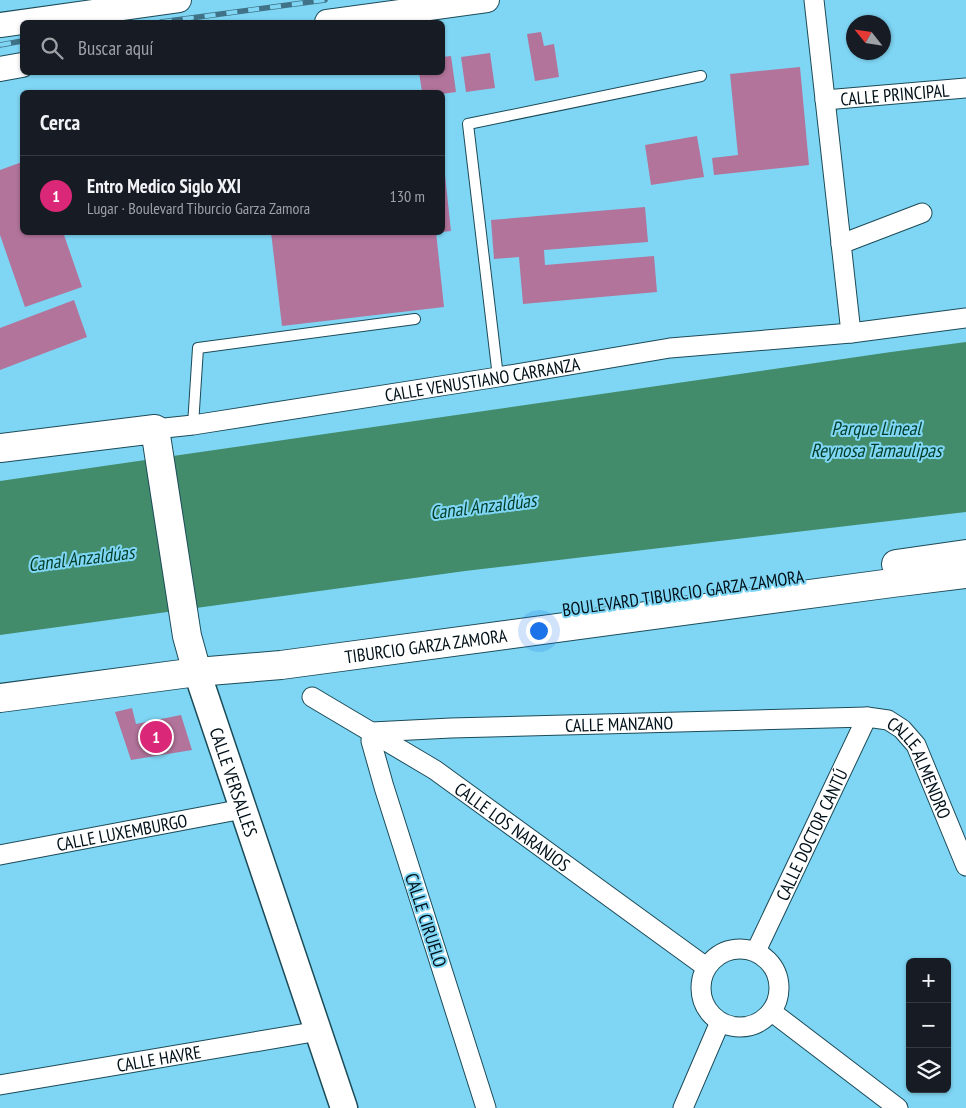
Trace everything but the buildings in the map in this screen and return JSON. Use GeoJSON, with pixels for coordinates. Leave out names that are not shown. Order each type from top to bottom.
{"type":"FeatureCollection","features":[{"type":"Feature","properties":{"kind":"main road","name":"CALLE VENUSTIANO CARRANZA"},"geometry":{"type":"LineString","coordinates":[[0,448],[156,439]]}},
{"type":"Feature","properties":{"kind":"main road","name":"CALLE VERSALLES"},"geometry":{"type":"LineString","coordinates":[[156,439],[192,655],[344,1108]]}},
{"type":"Feature","properties":{"kind":"main road","name":"BOULEVARD TIBURCIO GARZA ZAMORA"},"geometry":{"type":"LineString","coordinates":[[0,698],[192,655],[263,649],[966,554]]}},
{"type":"Feature","properties":{"kind":"main road","name":"TIBURCIO GARZA ZAMORA"},"geometry":{"type":"LineString","coordinates":[[192,655],[291,664],[966,574]]}},
{"type":"Feature","properties":{"kind":"street"},"geometry":{"type":"LineString","coordinates":[[36,20],[179,0]]}},
{"type":"Feature","properties":{"kind":"street"},"geometry":{"type":"LineString","coordinates":[[342,20],[487,0]]}},
{"type":"Feature","properties":{"kind":"street"},"geometry":{"type":"LineString","coordinates":[[814,0],[851,333]]}},
{"type":"Feature","properties":{"kind":"street"},"geometry":{"type":"LineString","coordinates":[[0,25],[20,22]]}},
{"type":"Feature","properties":{"kind":"street"},"geometry":{"type":"LineString","coordinates":[[0,68],[20,65]]}},
{"type":"Feature","properties":{"kind":"street","name":"CALLE PRINCIPAL"},"geometry":{"type":"LineString","coordinates":[[825,100],[966,88]]}},
{"type":"Feature","properties":{"kind":"street"},"geometry":{"type":"LineString","coordinates":[[841,244],[922,213]]}},
{"type":"Feature","properties":{"kind":"street","name":"CALLE VENUSTIANO CARRANZA"},"geometry":{"type":"LineString","coordinates":[[156,439],[193,425],[670,348],[851,333],[966,318]]}},
{"type":"Feature","properties":{"kind":"street","name":"CALLE LOS NARANJOS"},"geometry":{"type":"LineString","coordinates":[[312,697],[436,770],[706,967]]}},
{"type":"Feature","properties":{"kind":"street","name":"CALLE MANZANO"},"geometry":{"type":"LineString","coordinates":[[372,732],[451,728],[867,717]]}},
{"type":"Feature","properties":{"kind":"street","name":"CALLE ALMENDRO"},"geometry":{"type":"LineString","coordinates":[[867,717],[888,720],[902,729],[916,745],[966,866]]}},
{"type":"Feature","properties":{"kind":"street","name":"CALLE DOCTOR CANTÚ"},"geometry":{"type":"LineString","coordinates":[[756,951],[867,717]]}},
{"type":"Feature","properties":{"kind":"street","name":"CALLE CIRUELO"},"geometry":{"type":"LineString","coordinates":[[372,732],[370,741],[486,1108]]}},
{"type":"Feature","properties":{"kind":"street","name":"CALLE LUXEMBURGO"},"geometry":{"type":"LineString","coordinates":[[0,855],[243,810]]}},
{"type":"Feature","properties":{"kind":"street"},"geometry":{"type":"LineString","coordinates":[[738,948],[756,951],[771,963],[779,980],[778,999],[772,1012],[758,1023],[745,1027],[732,1027],[720,1022],[707,1011],[701,996],[701,980],[706,967],[720,953],[738,948]]}},
{"type":"Feature","properties":{"kind":"street"},"geometry":{"type":"LineString","coordinates":[[772,1012],[898,1108]]}},
{"type":"Feature","properties":{"kind":"street"},"geometry":{"type":"LineString","coordinates":[[683,1108],[720,1022]]}},
{"type":"Feature","properties":{"kind":"street","name":"CALLE HAVRE"},"geometry":{"type":"LineString","coordinates":[[0,1085],[319,1031]]}},
{"type":"Feature","properties":{"kind":"lane"},"geometry":{"type":"LineString","coordinates":[[498,377],[468,124],[701,76]]}},
{"type":"Feature","properties":{"kind":"lane"},"geometry":{"type":"LineString","coordinates":[[193,425],[198,348],[415,319]]}},
{"type":"Feature","properties":{"kind":"water","name":"Parque Lineal Reynosa Tamaulipas"},"geometry":{"type":"Polygon","coordinates":[[[966,342],[966,512],[465,571],[0,635],[0,481],[966,342]]]}},
{"type":"Feature","properties":{"kind":"railway"},"geometry":{"type":"LineString","coordinates":[[176,20],[325,0]]}},
{"type":"Feature","properties":{"kind":"railway"},"geometry":{"type":"LineString","coordinates":[[0,45],[20,41]]}},
{"type":"Feature","properties":{"kind":"place","name":"Entro Medico Siglo XXI"},"geometry":{"type":"Point","coordinates":[156,737]}},
{"type":"Feature","properties":{"kind":"water label","name":"Canal Anzaldúas"},"geometry":{"type":"Point","coordinates":[483,506]}},
{"type":"Feature","properties":{"kind":"water label","name":"Canal Anzaldúas"},"geometry":{"type":"Point","coordinates":[81,558]}}]}
